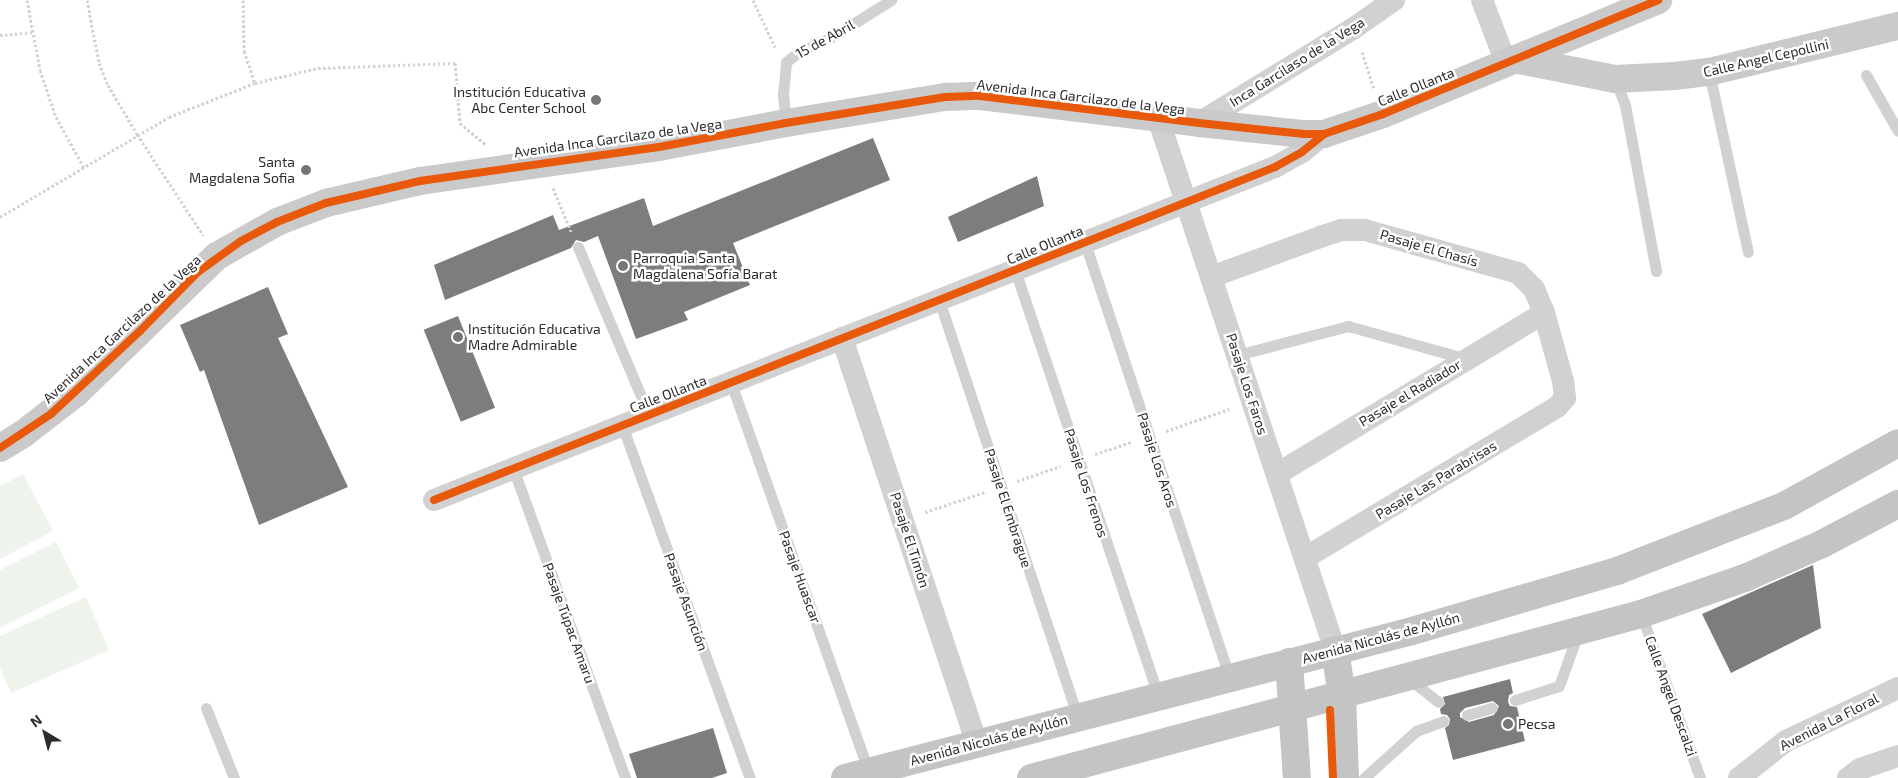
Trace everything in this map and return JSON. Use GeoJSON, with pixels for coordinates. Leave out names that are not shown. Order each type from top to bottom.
{"type":"FeatureCollection","features":[{"type":"Feature","properties":{"kind":"main road","name":"Avenida Nicolás de Ayllón"},"geometry":{"type":"LineString","coordinates":[[857,775],[1510,604],[1617,571],[1784,506],[1896,444]]}},
{"type":"Feature","properties":{"kind":"main road"},"geometry":{"type":"LineString","coordinates":[[1031,778],[1578,633],[1641,614],[1747,577],[1822,544],[1898,504]]}},
{"type":"Feature","properties":{"kind":"main road"},"geometry":{"type":"LineString","coordinates":[[1335,650],[1342,696],[1345,778]]}},
{"type":"Feature","properties":{"kind":"main road"},"geometry":{"type":"LineString","coordinates":[[1289,662],[1297,778]]}},
{"type":"Feature","properties":{"kind":"street","name":"Inca Garcilaso de la Vega"},"geometry":{"type":"LineString","coordinates":[[1199,123],[1354,28],[1394,0]]}},
{"type":"Feature","properties":{"kind":"street"},"geometry":{"type":"LineString","coordinates":[[1482,0],[1510,61]]}},
{"type":"Feature","properties":{"kind":"street","name":"Calle Ollanta"},"geometry":{"type":"LineString","coordinates":[[434,500],[1275,167],[1302,152],[1324,134],[1383,114],[1658,0]]}},
{"type":"Feature","properties":{"kind":"street","name":"Calle Angel Cepollini"},"geometry":{"type":"LineString","coordinates":[[1510,61],[1615,79],[1709,72],[1898,26]]}},
{"type":"Feature","properties":{"kind":"street","name":"Avenida Inca Garcilazo de la Vega"},"geometry":{"type":"LineString","coordinates":[[0,448],[30,429],[76,393],[217,256],[276,222],[326,203],[420,180],[659,147],[786,123],[944,97],[980,96],[1199,123],[1304,134],[1324,134]]}},
{"type":"Feature","properties":{"kind":"street","name":"Pasaje Los Faros"},"geometry":{"type":"LineString","coordinates":[[1158,118],[1335,650]]}},
{"type":"Feature","properties":{"kind":"street","name":"Pasaje El Chasís"},"geometry":{"type":"LineString","coordinates":[[1211,278],[1335,232],[1365,230],[1518,273],[1534,289],[1544,313],[1563,382],[1565,398]]}},
{"type":"Feature","properties":{"kind":"street","name":"Pasaje el Radiador"},"geometry":{"type":"LineString","coordinates":[[1276,474],[1544,313]]}},
{"type":"Feature","properties":{"kind":"street","name":"Pasaje El Timón"},"geometry":{"type":"LineString","coordinates":[[842,338],[977,743]]}},
{"type":"Feature","properties":{"kind":"street","name":"Pasaje Las Parabrisas"},"geometry":{"type":"LineString","coordinates":[[1305,558],[1557,407],[1565,398]]}},
{"type":"Feature","properties":{"kind":"street","name":"Avenida La Floral"},"geometry":{"type":"LineString","coordinates":[[1739,778],[1786,740],[1898,688]]}},
{"type":"Feature","properties":{"kind":"street"},"geometry":{"type":"LineString","coordinates":[[1848,778],[1860,769],[1898,756]]}},
{"type":"Feature","properties":{"kind":"lane","name":"15 de Abril"},"geometry":{"type":"LineString","coordinates":[[786,123],[783,93],[786,62],[797,53],[832,36],[891,0]]}},
{"type":"Feature","properties":{"kind":"lane"},"geometry":{"type":"LineString","coordinates":[[1709,72],[1748,252]]}},
{"type":"Feature","properties":{"kind":"lane"},"geometry":{"type":"LineString","coordinates":[[1866,75],[1898,131]]}},
{"type":"Feature","properties":{"kind":"lane"},"geometry":{"type":"LineString","coordinates":[[1615,79],[1625,105],[1656,271]]}},
{"type":"Feature","properties":{"kind":"lane","name":"Pasaje Los Aros"},"geometry":{"type":"LineString","coordinates":[[1084,242],[1229,677]]}},
{"type":"Feature","properties":{"kind":"lane"},"geometry":{"type":"LineString","coordinates":[[578,248],[649,415]]}},
{"type":"Feature","properties":{"kind":"lane","name":"Pasaje Los Frenos"},"geometry":{"type":"LineString","coordinates":[[1015,270],[1158,696]]}},
{"type":"Feature","properties":{"kind":"lane","name":"Pasaje El Embrague"},"geometry":{"type":"LineString","coordinates":[[939,300],[1078,717]]}},
{"type":"Feature","properties":{"kind":"lane"},"geometry":{"type":"LineString","coordinates":[[1237,355],[1348,326],[1467,359]]}},
{"type":"Feature","properties":{"kind":"lane","name":"Pasaje Huascar"},"geometry":{"type":"LineString","coordinates":[[730,383],[857,775]]}},
{"type":"Feature","properties":{"kind":"lane","name":"Pasaje Asunción"},"geometry":{"type":"LineString","coordinates":[[622,426],[750,778]]}},
{"type":"Feature","properties":{"kind":"lane","name":"Pasaje Túpac Amaru"},"geometry":{"type":"LineString","coordinates":[[513,468],[625,778]]}},
{"type":"Feature","properties":{"kind":"lane","name":"Calle Angel Descalzi"},"geometry":{"type":"LineString","coordinates":[[1641,614],[1700,778]]}},
{"type":"Feature","properties":{"kind":"lane"},"geometry":{"type":"LineString","coordinates":[[1515,700],[1559,686],[1578,633]]}},
{"type":"Feature","properties":{"kind":"lane"},"geometry":{"type":"LineString","coordinates":[[1407,678],[1438,702]]}},
{"type":"Feature","properties":{"kind":"lane"},"geometry":{"type":"LineString","coordinates":[[206,708],[234,778]]}},
{"type":"Feature","properties":{"kind":"lane"},"geometry":{"type":"LineString","coordinates":[[1467,715],[1492,708]]}},
{"type":"Feature","properties":{"kind":"lane"},"geometry":{"type":"LineString","coordinates":[[1364,778],[1416,731],[1443,722]]}},
{"type":"Feature","properties":{"kind":"path"},"geometry":{"type":"LineString","coordinates":[[27,0],[40,70],[56,117],[84,168]]}},
{"type":"Feature","properties":{"kind":"path"},"geometry":{"type":"LineString","coordinates":[[87,0],[99,63],[108,85],[137,134],[217,256]]}},
{"type":"Feature","properties":{"kind":"path"},"geometry":{"type":"LineString","coordinates":[[243,0],[244,51],[255,83]]}},
{"type":"Feature","properties":{"kind":"path"},"geometry":{"type":"LineString","coordinates":[[753,0],[784,68]]}},
{"type":"Feature","properties":{"kind":"path"},"geometry":{"type":"LineString","coordinates":[[1354,28],[1383,114]]}},
{"type":"Feature","properties":{"kind":"path"},"geometry":{"type":"LineString","coordinates":[[0,35],[33,32]]}},
{"type":"Feature","properties":{"kind":"path"},"geometry":{"type":"LineString","coordinates":[[0,217],[84,168],[137,134],[169,117],[255,83],[318,68],[455,63],[460,123],[512,166]]}},
{"type":"Feature","properties":{"kind":"path"},"geometry":{"type":"LineString","coordinates":[[542,162],[578,248]]}},
{"type":"Feature","properties":{"kind":"shaded area"},"geometry":{"type":"Polygon","coordinates":[[[23,474],[53,531],[0,559],[0,486],[23,474]]]}},
{"type":"Feature","properties":{"kind":"shaded area"},"geometry":{"type":"Polygon","coordinates":[[[56,542],[79,588],[0,628],[0,570],[56,542]]]}},
{"type":"Feature","properties":{"kind":"shaded area"},"geometry":{"type":"Polygon","coordinates":[[[86,597],[109,650],[11,693],[0,668],[0,636],[86,597]]]}},
{"type":"Feature","properties":{"kind":"building"},"geometry":{"type":"Polygon","coordinates":[[[873,138],[890,180],[733,243],[750,285],[684,312],[688,320],[636,339],[598,236],[584,242],[576,240],[571,248],[445,300],[434,265],[553,215],[559,230],[644,198],[653,226],[873,138]]]}},
{"type":"Feature","properties":{"kind":"building"},"geometry":{"type":"Polygon","coordinates":[[[1037,176],[1044,206],[958,242],[948,217],[1037,176]]]}},
{"type":"Feature","properties":{"kind":"building"},"geometry":{"type":"Polygon","coordinates":[[[268,287],[288,334],[278,338],[348,487],[259,525],[204,370],[200,372],[180,325],[268,287]]]}},
{"type":"Feature","properties":{"kind":"building"},"geometry":{"type":"Polygon","coordinates":[[[458,316],[495,408],[461,422],[424,330],[458,316]]]}},
{"type":"Feature","properties":{"kind":"building"},"geometry":{"type":"Polygon","coordinates":[[[1813,565],[1821,628],[1731,673],[1702,614],[1813,565]]]}},
{"type":"Feature","properties":{"kind":"building"},"geometry":{"type":"Polygon","coordinates":[[[1510,679],[1513,693],[1509,695],[1508,702],[1510,706],[1517,707],[1525,741],[1453,760],[1445,728],[1449,725],[1450,719],[1447,715],[1441,714],[1440,709],[1445,704],[1443,697],[1510,679]],[[1493,701],[1465,708],[1460,713],[1460,717],[1469,722],[1494,715],[1499,706],[1493,701]]]}},
{"type":"Feature","properties":{"kind":"building"},"geometry":{"type":"Polygon","coordinates":[[[713,728],[727,773],[712,778],[637,778],[629,754],[713,728]]]}},
{"type":"Feature","properties":{"kind":"cycle path"},"geometry":{"type":"LineString","coordinates":[[434,500],[1275,167],[1302,152],[1324,134],[1383,114],[1658,0]]}},
{"type":"Feature","properties":{"kind":"cycle path"},"geometry":{"type":"LineString","coordinates":[[0,448],[51,414],[140,331],[198,272],[241,241],[277,222],[326,203],[420,181],[659,147],[786,123],[945,97],[980,96],[1199,123],[1304,134],[1324,134]]}},
{"type":"Feature","properties":{"kind":"cycle path"},"geometry":{"type":"LineString","coordinates":[[1330,710],[1333,778]]}},
{"type":"Feature","properties":{"kind":"place","name":"Institución Educativa Abc Center School"},"geometry":{"type":"Point","coordinates":[596,100]}},
{"type":"Feature","properties":{"kind":"place","name":"Santa Magdalena Sofia"},"geometry":{"type":"Point","coordinates":[306,170]}},
{"type":"Feature","properties":{"kind":"place","name":"Parroquia Santa Magdalena Sofía Barat"},"geometry":{"type":"Point","coordinates":[623,266]}},
{"type":"Feature","properties":{"kind":"place","name":"Institución Educativa Madre Admirable"},"geometry":{"type":"Point","coordinates":[458,337]}},
{"type":"Feature","properties":{"kind":"place","name":"Pecsa"},"geometry":{"type":"Point","coordinates":[1508,724]}}]}
